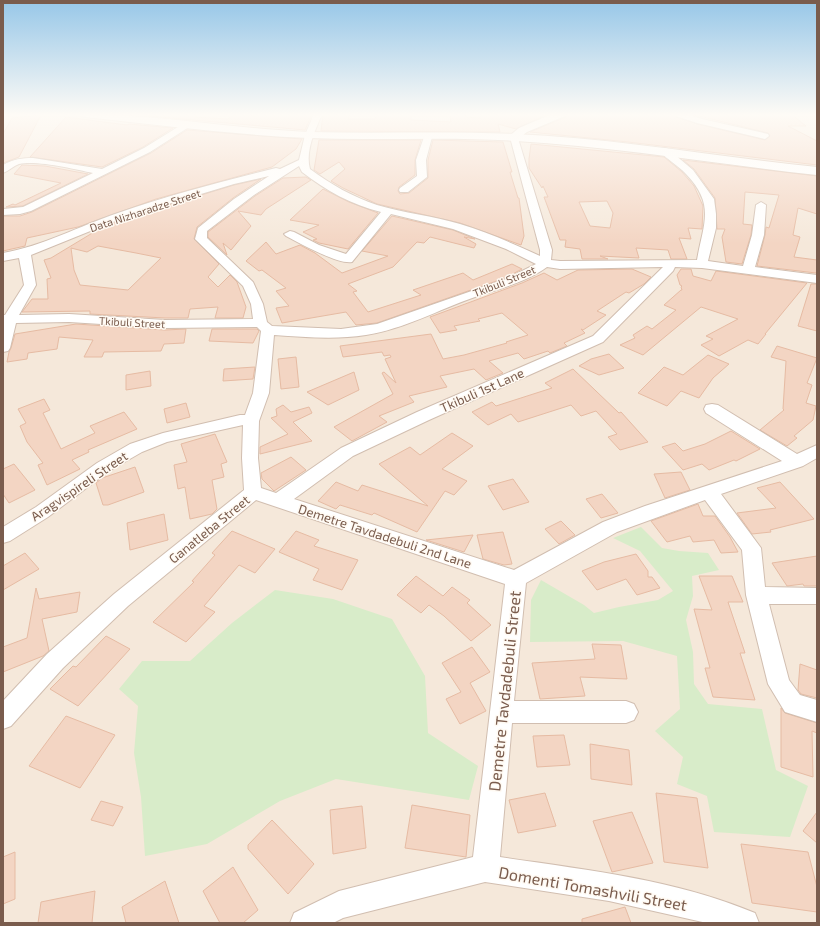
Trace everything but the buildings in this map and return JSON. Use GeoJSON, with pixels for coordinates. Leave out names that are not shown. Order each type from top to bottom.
{"type":"FeatureCollection","features":[{"type":"Feature","properties":{"kind":"main road"},"geometry":{"type":"LineString","coordinates":[[705,157],[742,163],[817,170]]}},
{"type":"Feature","properties":{"kind":"street"},"geometry":{"type":"LineString","coordinates":[[3,212],[27,209],[132,157]]}},
{"type":"Feature","properties":{"kind":"street"},"geometry":{"type":"LineString","coordinates":[[299,157],[296,164],[340,193],[373,207],[457,227],[510,247],[545,263],[546,250],[520,157]]}},
{"type":"Feature","properties":{"kind":"street"},"geometry":{"type":"LineString","coordinates":[[404,190],[422,177],[422,157]]}},
{"type":"Feature","properties":{"kind":"street"},"geometry":{"type":"LineString","coordinates":[[672,157],[690,172],[709,199],[711,214],[710,228],[702,264]]}},
{"type":"Feature","properties":{"kind":"street"},"geometry":{"type":"LineString","coordinates":[[3,170],[17,162],[24,161],[64,165],[104,172]]}},
{"type":"Feature","properties":{"kind":"street","name":"Data Nizharadze Street"},"geometry":{"type":"LineString","coordinates":[[3,257],[25,253],[122,215],[296,164]]}},
{"type":"Feature","properties":{"kind":"street","name":"Ganatleba Street"},"geometry":{"type":"LineString","coordinates":[[3,718],[55,661],[121,600],[253,492],[250,458],[252,421],[261,393],[264,326],[249,285],[202,239],[202,230],[230,207],[296,164]]}},
{"type":"Feature","properties":{"kind":"street"},"geometry":{"type":"LineString","coordinates":[[748,269],[758,235],[761,205]]}},
{"type":"Feature","properties":{"kind":"street"},"geometry":{"type":"LineString","coordinates":[[290,234],[315,247],[348,258],[388,211]]}},
{"type":"Feature","properties":{"kind":"street"},"geometry":{"type":"LineString","coordinates":[[3,348],[7,318],[30,285],[28,268],[25,261],[25,253]]}},
{"type":"Feature","properties":{"kind":"street","name":"Tkibuli Street"},"geometry":{"type":"LineString","coordinates":[[7,318],[69,318],[165,324],[264,326],[336,333],[365,331],[393,325],[455,300],[514,279],[537,269],[545,263],[560,265],[669,263],[702,264],[817,279]]}},
{"type":"Feature","properties":{"kind":"street","name":"Tkibuli 1st Lane"},"geometry":{"type":"LineString","coordinates":[[278,501],[348,452],[423,416],[598,339],[669,268],[669,263]]}},
{"type":"Feature","properties":{"kind":"street"},"geometry":{"type":"LineString","coordinates":[[712,409],[797,462]]}},
{"type":"Feature","properties":{"kind":"street","name":"Aragvispireli Street"},"geometry":{"type":"LineString","coordinates":[[3,536],[42,512],[103,467],[136,448],[163,438],[240,420],[252,421]]}},
{"type":"Feature","properties":{"kind":"street","name":"Demetre Tavdadebuli Street"},"geometry":{"type":"LineString","coordinates":[[485,868],[516,579],[610,527],[652,511],[710,493],[797,462],[817,451]]}},
{"type":"Feature","properties":{"kind":"street","name":"Demetre Tavdadebuli 2nd Lane"},"geometry":{"type":"LineString","coordinates":[[253,492],[516,579]]}},
{"type":"Feature","properties":{"kind":"street"},"geometry":{"type":"LineString","coordinates":[[710,493],[751,548],[756,595],[779,684],[793,704],[817,711]]}},
{"type":"Feature","properties":{"kind":"street"},"geometry":{"type":"LineString","coordinates":[[756,595],[817,596]]}},
{"type":"Feature","properties":{"kind":"street"},"geometry":{"type":"LineString","coordinates":[[501,712],[626,712]]}},
{"type":"Feature","properties":{"kind":"street","name":"Domenti Tomashvili Street"},"geometry":{"type":"LineString","coordinates":[[304,923],[339,905],[485,868],[609,887],[708,909],[745,923]]}},
{"type":"Feature","properties":{"kind":"shaded area"},"geometry":{"type":"Polygon","coordinates":[[[3,157],[817,157],[817,923],[3,923],[3,157]]]}},
{"type":"Feature","properties":{"kind":"green space"},"geometry":{"type":"Polygon","coordinates":[[[641,527],[662,548],[708,553],[719,570],[692,576],[693,596],[686,620],[693,652],[694,684],[708,704],[762,709],[776,770],[808,786],[790,837],[714,832],[707,796],[677,784],[683,757],[655,731],[680,709],[677,656],[623,641],[530,642],[531,600],[541,580],[584,605],[594,613],[658,600],[673,591],[640,551],[613,538],[641,527]]]}},
{"type":"Feature","properties":{"kind":"green space"},"geometry":{"type":"Polygon","coordinates":[[[275,590],[333,599],[392,619],[425,676],[428,733],[478,766],[469,800],[336,779],[280,801],[207,844],[145,856],[141,797],[134,753],[138,706],[119,689],[142,661],[190,661],[232,623],[275,590]]]}}]}
